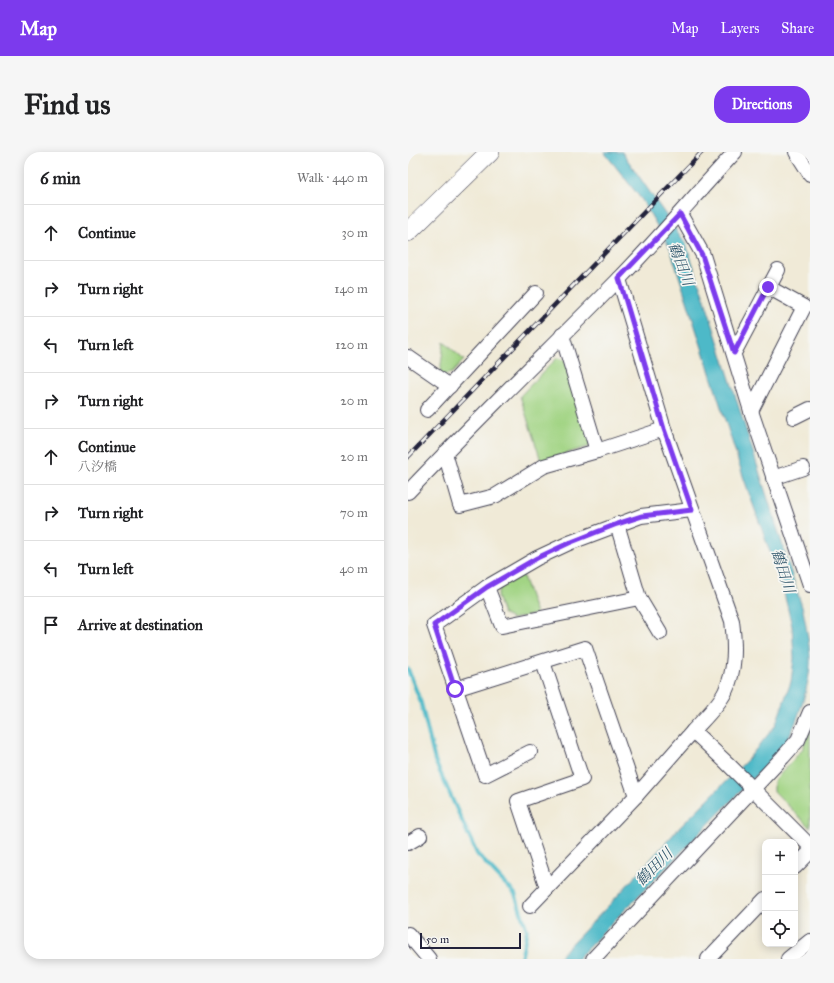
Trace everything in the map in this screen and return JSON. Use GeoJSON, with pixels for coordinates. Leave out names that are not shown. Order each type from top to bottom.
{"type":"FeatureCollection","features":[{"type":"Feature","properties":{"kind":"main road"},"geometry":{"type":"LineString","coordinates":[[408,232],[490,152]]}},
{"type":"Feature","properties":{"kind":"street"},"geometry":{"type":"LineString","coordinates":[[408,492],[651,245],[736,152]]}},
{"type":"Feature","properties":{"kind":"street"},"geometry":{"type":"LineString","coordinates":[[796,152],[810,174]]}},
{"type":"Feature","properties":{"kind":"street"},"geometry":{"type":"LineString","coordinates":[[677,217],[702,255],[773,478],[806,557],[810,585]]}},
{"type":"Feature","properties":{"kind":"street"},"geometry":{"type":"LineString","coordinates":[[734,353],[778,270]]}},
{"type":"Feature","properties":{"kind":"street"},"geometry":{"type":"LineString","coordinates":[[530,906],[636,796],[692,731],[724,693],[732,669],[735,644],[732,622],[664,429],[619,278]]}},
{"type":"Feature","properties":{"kind":"street"},"geometry":{"type":"LineString","coordinates":[[751,411],[804,307],[768,287]]}},
{"type":"Feature","properties":{"kind":"street"},"geometry":{"type":"LineString","coordinates":[[427,410],[536,293]]}},
{"type":"Feature","properties":{"kind":"street"},"geometry":{"type":"LineString","coordinates":[[562,335],[597,451]]}},
{"type":"Feature","properties":{"kind":"street"},"geometry":{"type":"LineString","coordinates":[[408,357],[450,386]]}},
{"type":"Feature","properties":{"kind":"street"},"geometry":{"type":"LineString","coordinates":[[794,417],[810,409]]}},
{"type":"Feature","properties":{"kind":"street"},"geometry":{"type":"LineString","coordinates":[[445,453],[460,505],[495,496],[544,466],[597,451],[664,429]]}},
{"type":"Feature","properties":{"kind":"street"},"geometry":{"type":"LineString","coordinates":[[773,478],[803,468]]}},
{"type":"Feature","properties":{"kind":"street"},"geometry":{"type":"LineString","coordinates":[[530,752],[485,775],[434,625],[487,587],[569,543],[642,516],[692,510]]}},
{"type":"Feature","properties":{"kind":"street"},"geometry":{"type":"LineString","coordinates":[[617,524],[639,598],[660,633]]}},
{"type":"Feature","properties":{"kind":"street"},"geometry":{"type":"LineString","coordinates":[[487,587],[502,626],[639,598]]}},
{"type":"Feature","properties":{"kind":"street"},"geometry":{"type":"LineString","coordinates":[[455,689],[585,648],[636,796]]}},
{"type":"Feature","properties":{"kind":"street"},"geometry":{"type":"LineString","coordinates":[[543,662],[582,779],[518,801],[547,888]]}},
{"type":"Feature","properties":{"kind":"street"},"geometry":{"type":"LineString","coordinates":[[593,959],[752,787],[798,740],[810,712]]}},
{"type":"Feature","properties":{"kind":"street"},"geometry":{"type":"LineString","coordinates":[[692,731],[752,787],[810,846]]}},
{"type":"Feature","properties":{"kind":"street"},"geometry":{"type":"LineString","coordinates":[[798,865],[810,852]]}},
{"type":"Feature","properties":{"kind":"street"},"geometry":{"type":"LineString","coordinates":[[708,959],[762,902]]}},
{"type":"Feature","properties":{"kind":"street"},"geometry":{"type":"LineString","coordinates":[[408,934],[429,959]]}},
{"type":"Feature","properties":{"kind":"street"},"geometry":{"type":"LineString","coordinates":[[797,956],[810,941]]}},
{"type":"Feature","properties":{"kind":"green space"},"geometry":{"type":"Polygon","coordinates":[[[444,342],[464,360],[452,373],[442,375],[440,373],[444,342]]]}},
{"type":"Feature","properties":{"kind":"green space"},"geometry":{"type":"Polygon","coordinates":[[[557,358],[565,360],[591,446],[541,461],[520,396],[557,358]]]}},
{"type":"Feature","properties":{"kind":"green space"},"geometry":{"type":"Polygon","coordinates":[[[522,573],[536,614],[512,619],[503,614],[497,596],[500,586],[522,573]]]}},
{"type":"Feature","properties":{"kind":"green space"},"geometry":{"type":"Polygon","coordinates":[[[810,730],[810,828],[774,791],[774,781],[802,750],[810,730]]]}},
{"type":"Feature","properties":{"kind":"water","name":"鶴田川"},"geometry":{"type":"Polygon","coordinates":[[[604,152],[622,152],[686,244],[803,610],[809,643],[810,662],[806,691],[799,713],[787,740],[772,759],[577,959],[557,959],[611,903],[680,827],[748,759],[775,726],[791,682],[794,658],[792,626],[783,589],[744,479],[670,248],[642,200],[604,152]]]}},
{"type":"Feature","properties":{"kind":"waterway"},"geometry":{"type":"LineString","coordinates":[[408,669],[421,703],[435,761],[477,854],[515,894],[527,930],[521,959]]}},
{"type":"Feature","properties":{"kind":"railway"},"geometry":{"type":"LineString","coordinates":[[408,457],[702,152]]}},
{"type":"Feature","properties":{"kind":"route"},"geometry":{"type":"LineString","coordinates":[[455,689],[434,625],[487,587],[537,558],[569,543],[642,516],[692,510],[664,429],[619,278],[680,214],[702,255],[734,353],[768,287]]}}]}
